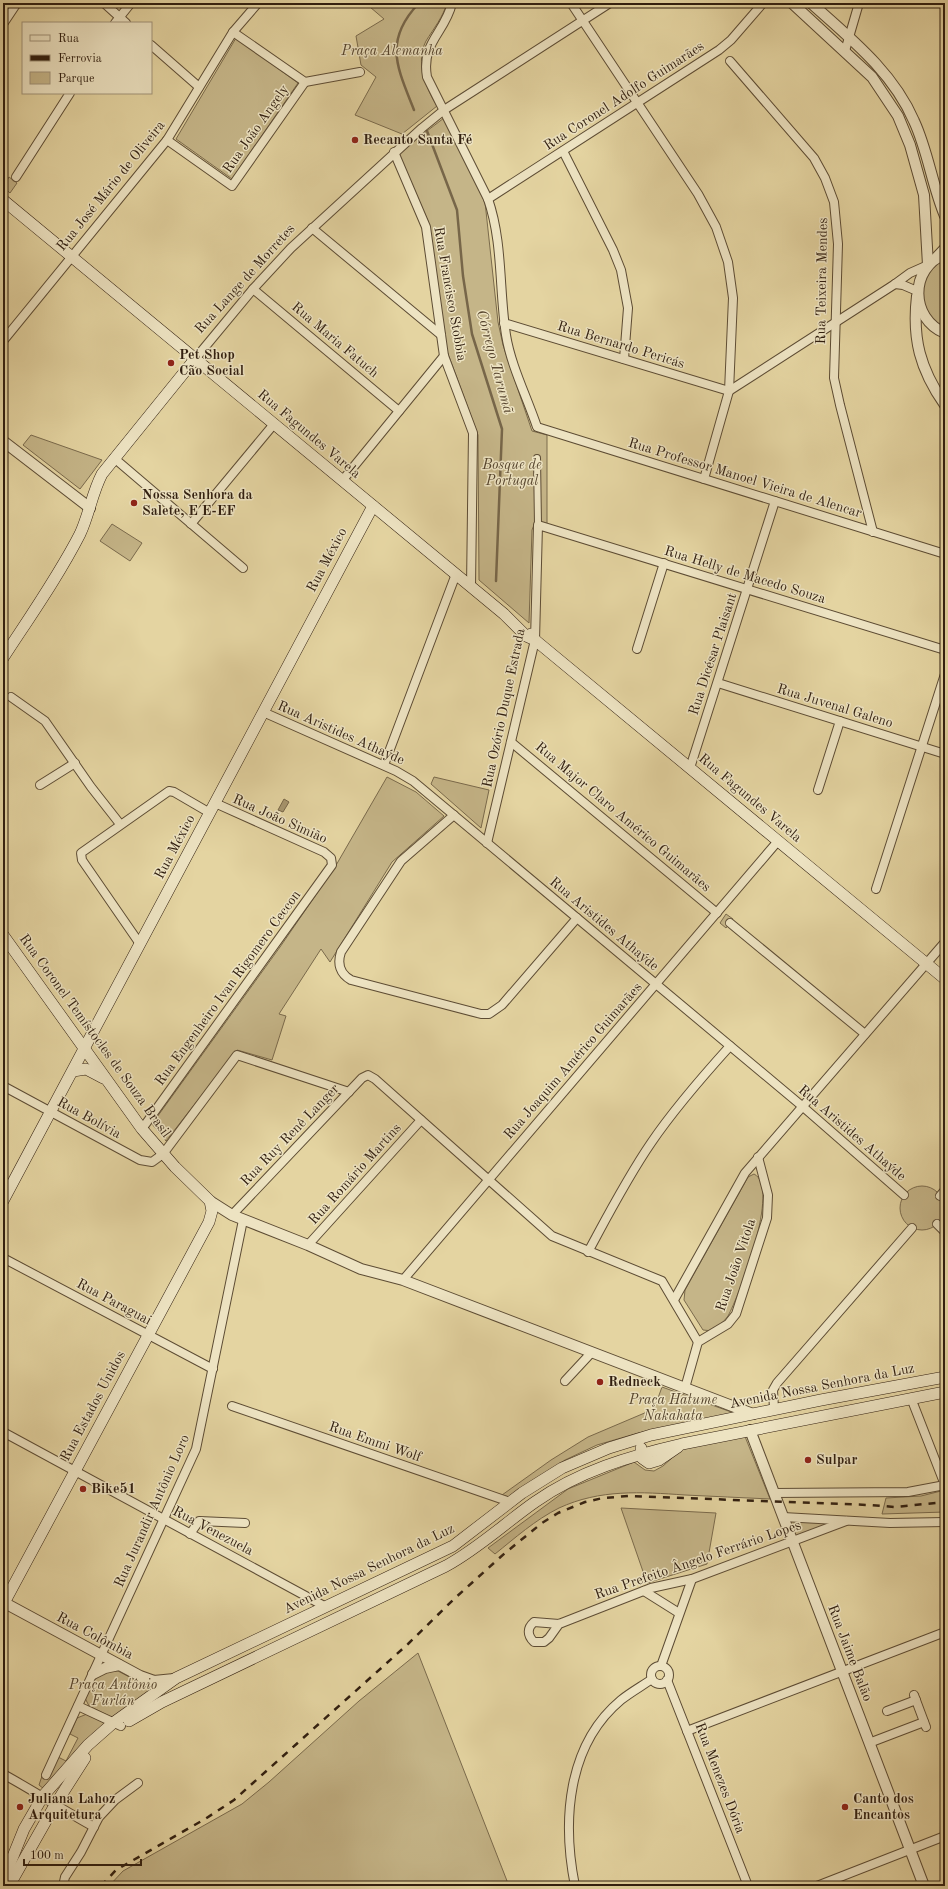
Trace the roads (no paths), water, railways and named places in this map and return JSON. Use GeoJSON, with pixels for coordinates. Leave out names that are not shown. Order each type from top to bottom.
{"type":"FeatureCollection","features":[{"type":"Feature","properties":{"kind":"main road","name":"Rua Fagundes Varela"},"geometry":{"type":"LineString","coordinates":[[3,200],[471,587],[504,614],[514,619],[535,640],[945,979]]}},
{"type":"Feature","properties":{"kind":"main road","name":"Rua Lange de Morretes"},"geometry":{"type":"LineString","coordinates":[[3,658],[64,563],[82,528],[99,481],[114,458],[195,359]]}},
{"type":"Feature","properties":{"kind":"main road","name":"Rua México"},"geometry":{"type":"LineString","coordinates":[[3,1201],[373,506]]}},
{"type":"Feature","properties":{"kind":"main road","name":"Rua Coronel Temístocles de Souza Brasil"},"geometry":{"type":"LineString","coordinates":[[3,935],[142,1129],[163,1154],[210,1201]]}},
{"type":"Feature","properties":{"kind":"main road"},"geometry":{"type":"LineString","coordinates":[[73,1071],[90,1070],[108,1082]]}},
{"type":"Feature","properties":{"kind":"main road","name":"Rua Estados Unidos"},"geometry":{"type":"LineString","coordinates":[[3,1603],[208,1222],[212,1212],[210,1201]]}},
{"type":"Feature","properties":{"kind":"main road","name":"Avenida Nossa Senhora da Luz"},"geometry":{"type":"LineString","coordinates":[[3,1880],[24,1829],[43,1796],[88,1745],[117,1725],[176,1678],[453,1546],[535,1484],[570,1464],[609,1448],[651,1435],[774,1409],[945,1377]]}},
{"type":"Feature","properties":{"kind":"main road","name":"Avenida Nossa Senhora da Luz"},"geometry":{"type":"LineString","coordinates":[[9,1886],[55,1805],[88,1755],[117,1725],[446,1566],[482,1544],[549,1492],[595,1470],[641,1454],[750,1430],[945,1392]]}},
{"type":"Feature","properties":{"kind":"main road"},"geometry":{"type":"LineString","coordinates":[[819,1416],[827,1407],[824,1401],[821,1400]]}},
{"type":"Feature","properties":{"kind":"main road"},"geometry":{"type":"LineString","coordinates":[[641,1454],[642,1444],[651,1435]]}},
{"type":"Feature","properties":{"kind":"street"},"geometry":{"type":"LineString","coordinates":[[3,24],[17,3]]}},
{"type":"Feature","properties":{"kind":"street"},"geometry":{"type":"LineString","coordinates":[[104,3],[117,20],[131,3]]}},
{"type":"Feature","properties":{"kind":"street","name":"Rua José Mário de Oliveira"},"geometry":{"type":"LineString","coordinates":[[3,341],[167,140],[233,32],[258,3]]}},
{"type":"Feature","properties":{"kind":"street"},"geometry":{"type":"LineString","coordinates":[[452,3],[447,19],[431,44],[426,60],[428,83],[444,110],[488,199],[497,234],[504,323]]}},
{"type":"Feature","properties":{"kind":"street"},"geometry":{"type":"LineString","coordinates":[[571,3],[703,203],[723,245],[731,278],[733,298],[729,391],[704,479]]}},
{"type":"Feature","properties":{"kind":"street","name":"Rua Lange de Morretes"},"geometry":{"type":"LineString","coordinates":[[195,359],[253,289],[312,228],[394,152],[444,110],[610,3]]}},
{"type":"Feature","properties":{"kind":"street","name":"Rua Coronel Adolfo Guimarães"},"geometry":{"type":"LineString","coordinates":[[488,199],[725,45],[763,3]]}},
{"type":"Feature","properties":{"kind":"street"},"geometry":{"type":"LineString","coordinates":[[792,3],[872,77],[892,105],[907,136],[924,195],[928,265]]}},
{"type":"Feature","properties":{"kind":"street"},"geometry":{"type":"LineString","coordinates":[[811,3],[849,37],[889,79],[910,112],[919,133],[945,216]]}},
{"type":"Feature","properties":{"kind":"street"},"geometry":{"type":"LineString","coordinates":[[845,51],[859,3]]}},
{"type":"Feature","properties":{"kind":"street"},"geometry":{"type":"LineString","coordinates":[[233,32],[305,82],[360,72]]}},
{"type":"Feature","properties":{"kind":"street"},"geometry":{"type":"LineString","coordinates":[[152,46],[199,87]]}},
{"type":"Feature","properties":{"kind":"street","name":"Rua Teixeira Mendes"},"geometry":{"type":"LineString","coordinates":[[730,61],[814,158],[830,190],[834,202],[838,228],[834,367],[837,392],[873,532]]}},
{"type":"Feature","properties":{"kind":"street","name":"Rua João Angely"},"geometry":{"type":"LineString","coordinates":[[167,140],[232,186],[305,82]]}},
{"type":"Feature","properties":{"kind":"street"},"geometry":{"type":"LineString","coordinates":[[16,177],[69,94]]}},
{"type":"Feature","properties":{"kind":"street"},"geometry":{"type":"LineString","coordinates":[[563,151],[613,250],[621,270],[628,308],[624,359]]}},
{"type":"Feature","properties":{"kind":"street","name":"Rua Francisco Stobbia"},"geometry":{"type":"LineString","coordinates":[[394,152],[426,227],[444,356],[472,429],[471,587]]}},
{"type":"Feature","properties":{"kind":"street"},"geometry":{"type":"LineString","coordinates":[[312,228],[441,335]]}},
{"type":"Feature","properties":{"kind":"street"},"geometry":{"type":"LineString","coordinates":[[945,247],[928,265],[920,277],[917,294],[915,325],[919,354],[932,385],[945,405]]}},
{"type":"Feature","properties":{"kind":"street"},"geometry":{"type":"LineString","coordinates":[[729,391],[910,273],[928,265],[945,254]]}},
{"type":"Feature","properties":{"kind":"street"},"geometry":{"type":"LineString","coordinates":[[895,284],[903,285],[917,294],[920,310],[928,321],[938,330],[945,333]]}},
{"type":"Feature","properties":{"kind":"street","name":"Rua Maria Fatuch"},"geometry":{"type":"LineString","coordinates":[[253,289],[400,411]]}},
{"type":"Feature","properties":{"kind":"street","name":"Rua Bernardo Pericás"},"geometry":{"type":"LineString","coordinates":[[504,323],[729,391]]}},
{"type":"Feature","properties":{"kind":"street","name":"Rua Professor Manoel Vieira de Alencar"},"geometry":{"type":"LineString","coordinates":[[504,323],[512,358],[538,427],[945,554]]}},
{"type":"Feature","properties":{"kind":"street"},"geometry":{"type":"LineString","coordinates":[[342,481],[444,356]]}},
{"type":"Feature","properties":{"kind":"street"},"geometry":{"type":"LineString","coordinates":[[191,524],[274,424]]}},
{"type":"Feature","properties":{"kind":"street"},"geometry":{"type":"LineString","coordinates":[[3,441],[90,508]]}},
{"type":"Feature","properties":{"kind":"street"},"geometry":{"type":"LineString","coordinates":[[114,458],[243,568]]}},
{"type":"Feature","properties":{"kind":"street","name":"Rua Ozório Duque Estrada"},"geometry":{"type":"LineString","coordinates":[[487,843],[535,640],[538,458]]}},
{"type":"Feature","properties":{"kind":"street","name":"Rua Dicésar Plaisant"},"geometry":{"type":"LineString","coordinates":[[690,768],[776,501]]}},
{"type":"Feature","properties":{"kind":"street","name":"Rua Helly de Macedo Souza"},"geometry":{"type":"LineString","coordinates":[[538,525],[945,650]]}},
{"type":"Feature","properties":{"kind":"street"},"geometry":{"type":"LineString","coordinates":[[637,649],[664,563]]}},
{"type":"Feature","properties":{"kind":"street"},"geometry":{"type":"LineString","coordinates":[[384,765],[456,574]]}},
{"type":"Feature","properties":{"kind":"street"},"geometry":{"type":"LineString","coordinates":[[876,889],[945,674]]}},
{"type":"Feature","properties":{"kind":"street","name":"Rua Juvenal Galeno"},"geometry":{"type":"LineString","coordinates":[[718,683],[945,754]]}},
{"type":"Feature","properties":{"kind":"street"},"geometry":{"type":"LineString","coordinates":[[11,697],[45,721],[74,763],[120,824],[83,850],[81,856],[140,944]]}},
{"type":"Feature","properties":{"kind":"street","name":"Rua Aristides Athaýde"},"geometry":{"type":"LineString","coordinates":[[264,712],[384,765],[413,781],[802,1106],[904,1195]]}},
{"type":"Feature","properties":{"kind":"street"},"geometry":{"type":"LineString","coordinates":[[818,790],[840,721]]}},
{"type":"Feature","properties":{"kind":"street","name":"Rua Major Claro Américo Guimarães"},"geometry":{"type":"LineString","coordinates":[[511,742],[717,912]]}},
{"type":"Feature","properties":{"kind":"street"},"geometry":{"type":"LineString","coordinates":[[40,785],[74,763]]}},
{"type":"Feature","properties":{"kind":"street","name":"Rua João Simião"},"geometry":{"type":"LineString","coordinates":[[120,824],[169,792],[174,792],[324,852],[332,861]]}},
{"type":"Feature","properties":{"kind":"street"},"geometry":{"type":"LineString","coordinates":[[454,815],[408,854],[396,869],[341,952],[339,965],[345,976],[351,980],[481,1014],[489,1014],[502,1006],[577,918]]}},
{"type":"Feature","properties":{"kind":"street","name":"Rua Joaquim Américo Guimarães"},"geometry":{"type":"LineString","coordinates":[[403,1280],[778,841]]}},
{"type":"Feature","properties":{"kind":"street","name":"Rua Engenheiro Ivan Rigomero Ceccon"},"geometry":{"type":"LineString","coordinates":[[142,1129],[330,868],[332,861]]}},
{"type":"Feature","properties":{"kind":"street"},"geometry":{"type":"LineString","coordinates":[[730,923],[865,1034]]}},
{"type":"Feature","properties":{"kind":"street"},"geometry":{"type":"LineString","coordinates":[[674,1300],[742,1178],[758,1157],[945,942]]}},
{"type":"Feature","properties":{"kind":"street"},"geometry":{"type":"LineString","coordinates":[[588,1252],[632,1172],[652,1142],[677,1108],[730,1046]]}},
{"type":"Feature","properties":{"kind":"street"},"geometry":{"type":"LineString","coordinates":[[163,1154],[237,1055],[349,1092]]}},
{"type":"Feature","properties":{"kind":"street","name":"Rua Ruy Renê Langer"},"geometry":{"type":"LineString","coordinates":[[232,1215],[362,1078],[368,1076],[375,1079],[421,1120]]}},
{"type":"Feature","properties":{"kind":"street","name":"Rua Bolívia"},"geometry":{"type":"LineString","coordinates":[[3,1086],[140,1160],[152,1162],[163,1154]]}},
{"type":"Feature","properties":{"kind":"street"},"geometry":{"type":"LineString","coordinates":[[421,1120],[552,1236],[662,1281],[698,1342],[685,1388]]}},
{"type":"Feature","properties":{"kind":"street","name":"Rua Romário Martins"},"geometry":{"type":"LineString","coordinates":[[308,1245],[421,1120]]}},
{"type":"Feature","properties":{"kind":"street","name":"Rua João Vitola"},"geometry":{"type":"LineString","coordinates":[[698,1342],[732,1320],[765,1228],[768,1195],[758,1157]]}},
{"type":"Feature","properties":{"kind":"street"},"geometry":{"type":"LineString","coordinates":[[210,1201],[243,1220],[308,1245],[369,1272],[403,1280],[753,1414]]}},
{"type":"Feature","properties":{"kind":"street"},"geometry":{"type":"LineString","coordinates":[[208,1222],[220,1216],[232,1215]]}},
{"type":"Feature","properties":{"kind":"street","name":"Rua Jurandir Antônio Loro"},"geometry":{"type":"LineString","coordinates":[[46,1775],[102,1656],[196,1448],[243,1220]]}},
{"type":"Feature","properties":{"kind":"street"},"geometry":{"type":"LineString","coordinates":[[937,1224],[945,1232]]}},
{"type":"Feature","properties":{"kind":"street"},"geometry":{"type":"LineString","coordinates":[[774,1409],[773,1390],[777,1383],[912,1228]]}},
{"type":"Feature","properties":{"kind":"street","name":"Rua Paraguai"},"geometry":{"type":"LineString","coordinates":[[3,1258],[213,1369]]}},
{"type":"Feature","properties":{"kind":"street"},"geometry":{"type":"LineString","coordinates":[[565,1381],[592,1352]]}},
{"type":"Feature","properties":{"kind":"street"},"geometry":{"type":"LineString","coordinates":[[774,1493],[908,1492],[945,1485],[911,1398]]}},
{"type":"Feature","properties":{"kind":"street","name":"Rua Emmi Wolf"},"geometry":{"type":"LineString","coordinates":[[232,1406],[510,1502]]}},
{"type":"Feature","properties":{"kind":"street","name":"Rua Jaime Balão"},"geometry":{"type":"LineString","coordinates":[[750,1430],[924,1886]]}},
{"type":"Feature","properties":{"kind":"street","name":"Rua Venezuela"},"geometry":{"type":"LineString","coordinates":[[3,1432],[326,1607]]}},
{"type":"Feature","properties":{"kind":"street"},"geometry":{"type":"LineString","coordinates":[[783,1517],[913,1524],[945,1522]]}},
{"type":"Feature","properties":{"kind":"street"},"geometry":{"type":"LineString","coordinates":[[190,1534],[199,1521],[245,1523]]}},
{"type":"Feature","properties":{"kind":"street","name":"Rua Prefeito Ângelo Ferrário Lopes"},"geometry":{"type":"LineString","coordinates":[[559,1624],[644,1591],[692,1579],[846,1521]]}},
{"type":"Feature","properties":{"kind":"street"},"geometry":{"type":"LineString","coordinates":[[661,1666],[692,1579]]}},
{"type":"Feature","properties":{"kind":"street"},"geometry":{"type":"LineString","coordinates":[[644,1591],[679,1613]]}},
{"type":"Feature","properties":{"kind":"street"},"geometry":{"type":"LineString","coordinates":[[630,1596],[655,1598]]}},
{"type":"Feature","properties":{"kind":"street","name":"Rua Colômbia"},"geometry":{"type":"LineString","coordinates":[[3,1603],[102,1656],[154,1681],[176,1678]]}},
{"type":"Feature","properties":{"kind":"street"},"geometry":{"type":"LineString","coordinates":[[687,1731],[945,1632]]}},
{"type":"Feature","properties":{"kind":"street"},"geometry":{"type":"LineString","coordinates":[[93,1674],[105,1668],[120,1665]]}},
{"type":"Feature","properties":{"kind":"street"},"geometry":{"type":"LineString","coordinates":[[652,1679],[652,1671],[656,1667],[661,1666]]}},
{"type":"Feature","properties":{"kind":"street"},"geometry":{"type":"LineString","coordinates":[[652,1679],[659,1684],[667,1680],[668,1671],[661,1666]]}},
{"type":"Feature","properties":{"kind":"street"},"geometry":{"type":"LineString","coordinates":[[575,1886],[570,1856],[569,1823],[572,1788],[582,1753],[589,1738],[607,1714],[620,1701],[652,1679]]}},
{"type":"Feature","properties":{"kind":"street","name":"Rua Menezes Dória"},"geometry":{"type":"LineString","coordinates":[[667,1680],[748,1886]]}},
{"type":"Feature","properties":{"kind":"street"},"geometry":{"type":"LineString","coordinates":[[870,1743],[925,1725],[915,1698],[887,1711]]}},
{"type":"Feature","properties":{"kind":"street"},"geometry":{"type":"LineString","coordinates":[[78,1706],[117,1725]]}},
{"type":"Feature","properties":{"kind":"street"},"geometry":{"type":"LineString","coordinates":[[3,1774],[94,1827]]}},
{"type":"Feature","properties":{"kind":"street"},"geometry":{"type":"LineString","coordinates":[[63,1886],[65,1877],[106,1809],[115,1800],[138,1783]]}},
{"type":"Feature","properties":{"kind":"street"},"geometry":{"type":"LineString","coordinates":[[816,1886],[945,1836]]}},
{"type":"Feature","properties":{"kind":"waterway","name":"Córrego Tarumã"},"geometry":{"type":"LineString","coordinates":[[414,110],[399,67],[397,42],[408,17],[419,3]]}},
{"type":"Feature","properties":{"kind":"waterway","name":"Córrego Tarumã"},"geometry":{"type":"LineString","coordinates":[[427,131],[457,210],[463,276],[472,334],[502,429],[496,581]]}},
{"type":"Feature","properties":{"kind":"railway"},"geometry":{"type":"LineString","coordinates":[[101,1886],[116,1870],[205,1819],[234,1800],[408,1644],[454,1599],[505,1553],[542,1523],[558,1513],[585,1502],[603,1498],[629,1496],[895,1507],[945,1502]]}},
{"type":"Feature","properties":{"kind":"place","name":"Recanto Santa Fé"},"geometry":{"type":"Point","coordinates":[355,140]}},
{"type":"Feature","properties":{"kind":"place","name":"Pet Shop Cão Social"},"geometry":{"type":"Point","coordinates":[171,363]}},
{"type":"Feature","properties":{"kind":"place","name":"Nossa Senhora da Salete, E E-EF"},"geometry":{"type":"Point","coordinates":[134,503]}},
{"type":"Feature","properties":{"kind":"place","name":"Redneck"},"geometry":{"type":"Point","coordinates":[600,1382]}},
{"type":"Feature","properties":{"kind":"place","name":"Sulpar"},"geometry":{"type":"Point","coordinates":[808,1460]}},
{"type":"Feature","properties":{"kind":"place","name":"Bike51"},"geometry":{"type":"Point","coordinates":[83,1489]}},
{"type":"Feature","properties":{"kind":"place","name":"Juliana Lahoz Arquitetura"},"geometry":{"type":"Point","coordinates":[20,1807]}},
{"type":"Feature","properties":{"kind":"place","name":"Canto dos Encantos"},"geometry":{"type":"Point","coordinates":[845,1807]}},
{"type":"Feature","properties":{"kind":"park label","name":"Praça Alemanha"},"geometry":{"type":"Point","coordinates":[392,51]}},
{"type":"Feature","properties":{"kind":"park label","name":"Bosque de Portugal"},"geometry":{"type":"Point","coordinates":[512,474]}},
{"type":"Feature","properties":{"kind":"park label","name":"Praça Hatume Nakahata"},"geometry":{"type":"Point","coordinates":[673,1408]}},
{"type":"Feature","properties":{"kind":"park label","name":"Praça Antônio Furlán"},"geometry":{"type":"Point","coordinates":[113,1694]}}]}
